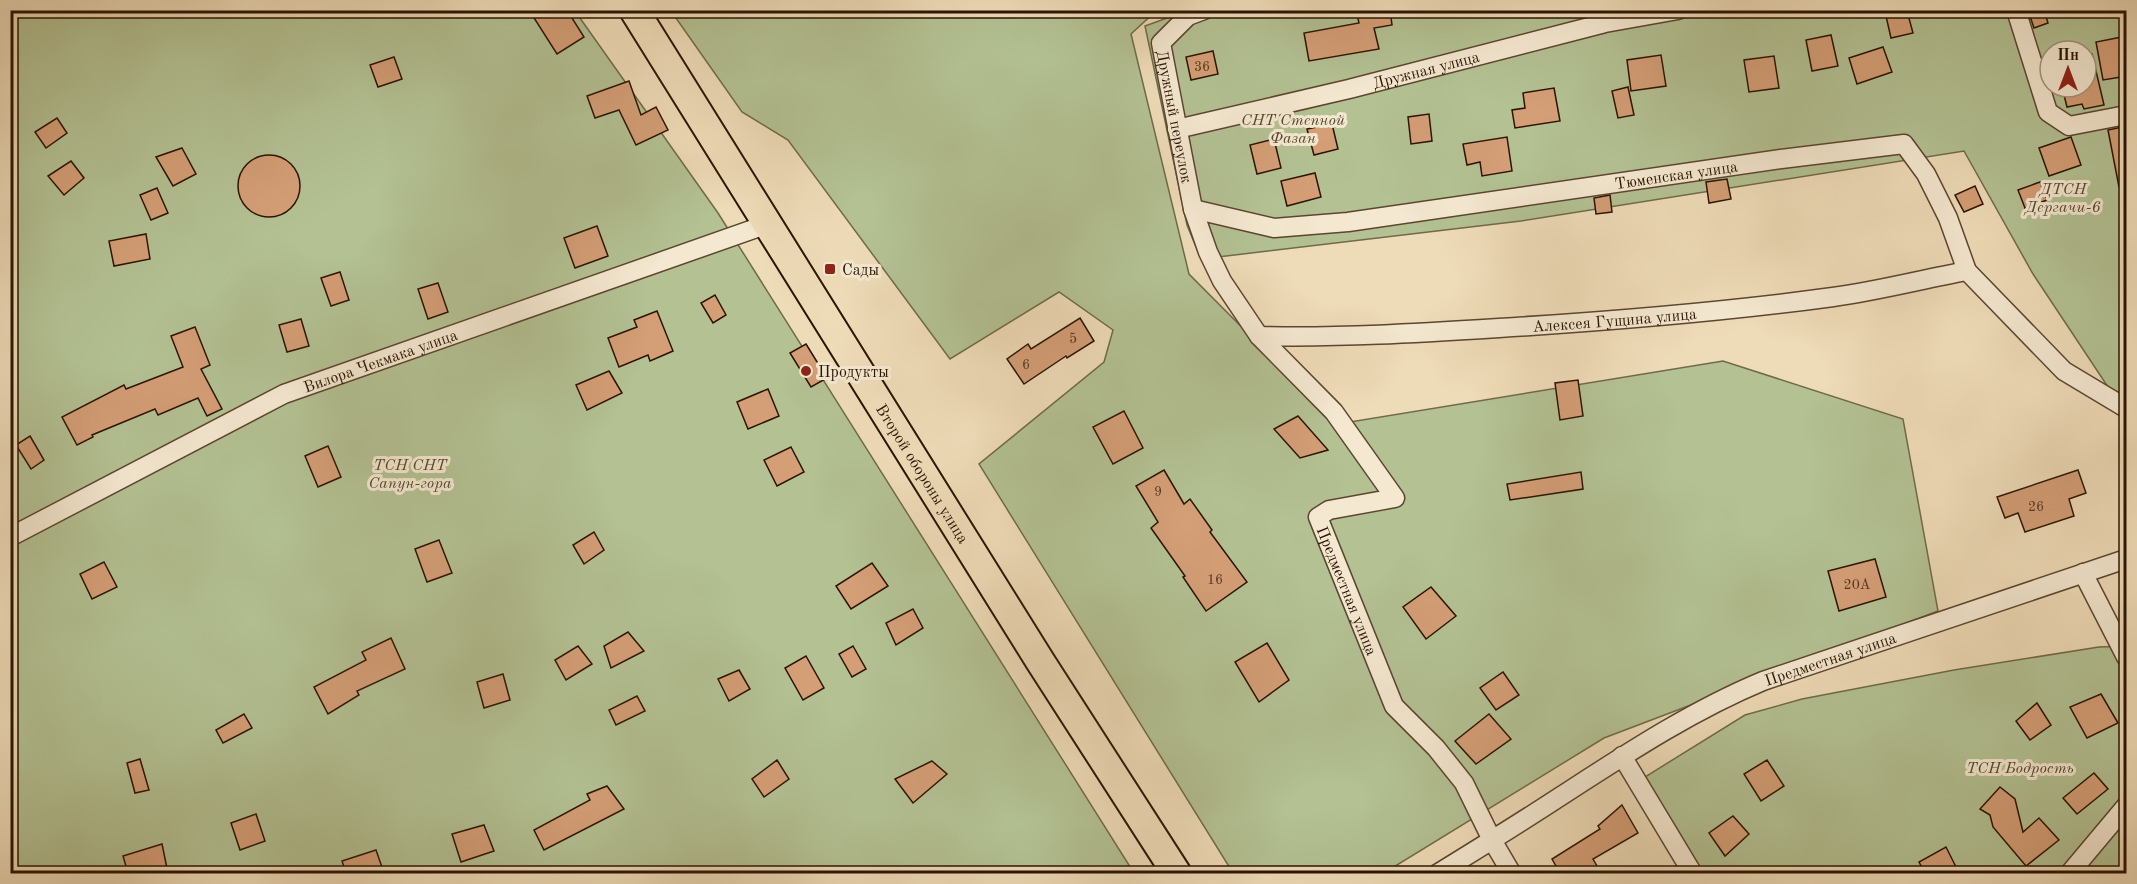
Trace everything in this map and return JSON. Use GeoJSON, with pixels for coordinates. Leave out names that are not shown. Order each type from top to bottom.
{"type":"FeatureCollection","features":[{"type":"Feature","properties":{"kind":"main road","name":"Второй обороны улица"},"geometry":{"type":"LineString","coordinates":[[634,10],[1034,651],[1177,873]]}},
{"type":"Feature","properties":{"kind":"street"},"geometry":{"type":"LineString","coordinates":[[1175,29],[1188,10]]}},
{"type":"Feature","properties":{"kind":"street","name":"Дружный переулок"},"geometry":{"type":"LineString","coordinates":[[1204,10],[1188,16],[1161,43],[1193,209],[1208,252],[1222,281]]}},
{"type":"Feature","properties":{"kind":"street","name":"Дружная улица"},"geometry":{"type":"LineString","coordinates":[[1177,129],[1338,92],[1604,17],[1678,10]]}},
{"type":"Feature","properties":{"kind":"street"},"geometry":{"type":"LineString","coordinates":[[2016,10],[2048,112],[2069,126],[2127,115]]}},
{"type":"Feature","properties":{"kind":"street","name":"Тюменская улица"},"geometry":{"type":"LineString","coordinates":[[1193,209],[1274,228],[1348,222],[1781,159],[1904,144],[1926,174],[1948,218],[1967,271]]}},
{"type":"Feature","properties":{"kind":"street","name":"Вилора Чекмака улица"},"geometry":{"type":"LineString","coordinates":[[10,537],[284,394],[768,224]]}},
{"type":"Feature","properties":{"kind":"street"},"geometry":{"type":"LineString","coordinates":[[1967,271],[2064,371],[2125,406]]}},
{"type":"Feature","properties":{"kind":"street","name":"Алексея Гущина улица"},"geometry":{"type":"LineString","coordinates":[[1259,336],[1310,337],[1426,333],[1725,310],[1836,296],[1967,271]]}},
{"type":"Feature","properties":{"kind":"street","name":"Предместная улица"},"geometry":{"type":"LineString","coordinates":[[1222,281],[1259,336],[1334,412],[1395,498],[1329,510],[1318,517],[1394,706],[1436,748],[1464,783],[1492,840]]}},
{"type":"Feature","properties":{"kind":"street","name":"Предместная улица"},"geometry":{"type":"LineString","coordinates":[[1437,873],[1622,756],[1707,706],[1763,681],[2127,558]]}},
{"type":"Feature","properties":{"kind":"street"},"geometry":{"type":"LineString","coordinates":[[2083,573],[2127,657]]}},
{"type":"Feature","properties":{"kind":"street"},"geometry":{"type":"LineString","coordinates":[[1622,756],[1693,873]]}},
{"type":"Feature","properties":{"kind":"street"},"geometry":{"type":"LineString","coordinates":[[2069,873],[2127,806]]}},
{"type":"Feature","properties":{"kind":"street"},"geometry":{"type":"LineString","coordinates":[[1492,840],[1512,873]]}},
{"type":"Feature","properties":{"kind":"green space","name":"СНТ Степной Фазан"},"geometry":{"type":"Polygon","coordinates":[[[1189,10],[2126,11],[2126,425],[2111,400],[2116,399],[2033,274],[1964,151],[1521,221],[1201,259],[1187,225],[1145,26],[1189,10]]]}},
{"type":"Feature","properties":{"kind":"green space","name":"ТСН СНТ Сапун-гора"},"geometry":{"type":"Polygon","coordinates":[[[10,11],[575,11],[718,213],[1134,873],[11,873],[10,11]]]}},
{"type":"Feature","properties":{"kind":"green space"},"geometry":{"type":"Polygon","coordinates":[[[671,11],[1156,11],[1131,34],[1189,274],[1338,424],[1723,361],[1903,419],[1938,611],[1604,738],[1384,873],[1233,873],[979,464],[1104,362],[1113,330],[1059,292],[950,359],[788,140],[742,112],[671,11]]]}},
{"type":"Feature","properties":{"kind":"green space","name":"ТСН Бодрость"},"geometry":{"type":"Polygon","coordinates":[[[2126,646],[2126,873],[1703,873],[1645,777],[1745,715],[1802,699],[1954,670],[2099,647],[2126,646]]]}},
{"type":"Feature","properties":{"kind":"building"},"geometry":{"type":"Polygon","coordinates":[[[529,10],[567,10],[584,37],[557,54],[529,10]]]}},
{"type":"Feature","properties":{"kind":"building"},"geometry":{"type":"Polygon","coordinates":[[[1356,10],[1390,10],[1392,25],[1374,28],[1379,49],[1309,61],[1304,33],[1359,23],[1356,10]]]}},
{"type":"Feature","properties":{"kind":"building"},"geometry":{"type":"Polygon","coordinates":[[[2028,10],[2044,10],[2048,23],[2034,28],[2028,10]]]}},
{"type":"Feature","properties":{"kind":"building"},"geometry":{"type":"Polygon","coordinates":[[[1907,11],[1913,33],[1891,38],[1886,16],[1907,11]]]}},
{"type":"Feature","properties":{"kind":"building"},"geometry":{"type":"Polygon","coordinates":[[[1831,35],[1838,66],[1812,71],[1806,40],[1831,35]]]}},
{"type":"Feature","properties":{"kind":"building"},"geometry":{"type":"Polygon","coordinates":[[[2122,37],[2127,76],[2103,80],[2098,42],[2122,37]]]}},
{"type":"Feature","properties":{"kind":"building"},"geometry":{"type":"Polygon","coordinates":[[[1883,47],[1892,72],[1857,84],[1849,58],[1883,47]]]}},
{"type":"Feature","properties":{"kind":"building"},"geometry":{"type":"Polygon","coordinates":[[[1213,51],[1218,74],[1191,80],[1186,57],[1213,51]]]}},
{"type":"Feature","properties":{"kind":"building"},"geometry":{"type":"Polygon","coordinates":[[[1661,55],[1666,86],[1631,91],[1627,60],[1661,55]]]}},
{"type":"Feature","properties":{"kind":"building"},"geometry":{"type":"Polygon","coordinates":[[[1774,56],[1779,88],[1749,92],[1744,60],[1774,56]]]}},
{"type":"Feature","properties":{"kind":"building"},"geometry":{"type":"Polygon","coordinates":[[[394,57],[402,79],[378,87],[370,65],[394,57]]]}},
{"type":"Feature","properties":{"kind":"building"},"geometry":{"type":"Polygon","coordinates":[[[2098,80],[2104,105],[2084,109],[2082,104],[2067,107],[2065,99],[2098,99],[2098,80]]]}},
{"type":"Feature","properties":{"kind":"building"},"geometry":{"type":"Polygon","coordinates":[[[629,81],[641,115],[656,107],[668,130],[636,145],[619,110],[595,118],[587,96],[629,81]]]}},
{"type":"Feature","properties":{"kind":"building"},"geometry":{"type":"Polygon","coordinates":[[[1628,87],[1634,115],[1618,118],[1612,91],[1628,87]]]}},
{"type":"Feature","properties":{"kind":"building"},"geometry":{"type":"Polygon","coordinates":[[[1554,88],[1560,121],[1515,128],[1512,110],[1525,108],[1523,93],[1554,88]]]}},
{"type":"Feature","properties":{"kind":"building"},"geometry":{"type":"Polygon","coordinates":[[[1429,114],[1432,141],[1411,144],[1408,117],[1429,114]]]}},
{"type":"Feature","properties":{"kind":"building"},"geometry":{"type":"Polygon","coordinates":[[[57,118],[67,133],[46,148],[35,132],[57,118]]]}},
{"type":"Feature","properties":{"kind":"building"},"geometry":{"type":"Polygon","coordinates":[[[1332,124],[1338,149],[1314,155],[1307,129],[1332,124]]]}},
{"type":"Feature","properties":{"kind":"building"},"geometry":{"type":"Polygon","coordinates":[[[2127,126],[2127,186],[2119,187],[2108,130],[2127,126]]]}},
{"type":"Feature","properties":{"kind":"building"},"geometry":{"type":"Polygon","coordinates":[[[1507,137],[1512,171],[1482,176],[1480,162],[1467,165],[1463,144],[1507,137]]]}},
{"type":"Feature","properties":{"kind":"building"},"geometry":{"type":"Polygon","coordinates":[[[2071,137],[2081,165],[2049,176],[2039,148],[2071,137]]]}},
{"type":"Feature","properties":{"kind":"building"},"geometry":{"type":"Polygon","coordinates":[[[1274,139],[1281,168],[1257,174],[1250,145],[1274,139]]]}},
{"type":"Feature","properties":{"kind":"building"},"geometry":{"type":"Polygon","coordinates":[[[182,148],[196,174],[173,186],[156,157],[182,148]]]}},
{"type":"Feature","properties":{"kind":"building"},"geometry":{"type":"Polygon","coordinates":[[[269,155],[281,157],[291,164],[298,174],[300,186],[298,198],[291,208],[281,215],[269,217],[257,215],[247,208],[240,198],[238,186],[240,174],[247,164],[257,157],[269,155]]]}},
{"type":"Feature","properties":{"kind":"building"},"geometry":{"type":"Polygon","coordinates":[[[71,161],[84,178],[64,195],[48,176],[71,161]]]}},
{"type":"Feature","properties":{"kind":"building"},"geometry":{"type":"Polygon","coordinates":[[[1315,173],[1321,197],[1287,206],[1281,181],[1315,173]]]}},
{"type":"Feature","properties":{"kind":"building"},"geometry":{"type":"Polygon","coordinates":[[[1727,179],[1731,199],[1709,203],[1706,182],[1727,179]]]}},
{"type":"Feature","properties":{"kind":"building"},"geometry":{"type":"Polygon","coordinates":[[[2040,182],[2047,200],[2025,208],[2018,190],[2040,182]]]}},
{"type":"Feature","properties":{"kind":"building"},"geometry":{"type":"Polygon","coordinates":[[[1975,186],[1983,204],[1964,212],[1955,195],[1975,186]]]}},
{"type":"Feature","properties":{"kind":"building"},"geometry":{"type":"Polygon","coordinates":[[[157,188],[168,213],[151,220],[140,195],[157,188]]]}},
{"type":"Feature","properties":{"kind":"building"},"geometry":{"type":"Polygon","coordinates":[[[1610,195],[1612,212],[1596,214],[1594,198],[1610,195]]]}},
{"type":"Feature","properties":{"kind":"building"},"geometry":{"type":"Polygon","coordinates":[[[597,226],[608,256],[575,268],[564,238],[597,226]]]}},
{"type":"Feature","properties":{"kind":"building"},"geometry":{"type":"Polygon","coordinates":[[[146,234],[150,259],[114,266],[109,241],[146,234]]]}},
{"type":"Feature","properties":{"kind":"building"},"geometry":{"type":"Polygon","coordinates":[[[340,272],[349,300],[331,306],[321,278],[340,272]]]}},
{"type":"Feature","properties":{"kind":"building"},"geometry":{"type":"Polygon","coordinates":[[[438,283],[448,312],[428,319],[418,289],[438,283]]]}},
{"type":"Feature","properties":{"kind":"building"},"geometry":{"type":"Polygon","coordinates":[[[715,295],[726,315],[713,323],[701,303],[715,295]]]}},
{"type":"Feature","properties":{"kind":"building"},"geometry":{"type":"Polygon","coordinates":[[[657,311],[673,351],[650,361],[648,355],[619,367],[608,338],[637,327],[634,320],[657,311]]]}},
{"type":"Feature","properties":{"kind":"building"},"geometry":{"type":"Polygon","coordinates":[[[1080,318],[1094,341],[1067,358],[1066,356],[1024,384],[1007,359],[1028,344],[1031,349],[1080,318]]]}},
{"type":"Feature","properties":{"kind":"building"},"geometry":{"type":"Polygon","coordinates":[[[301,319],[309,346],[287,352],[279,325],[301,319]]]}},
{"type":"Feature","properties":{"kind":"building"},"geometry":{"type":"Polygon","coordinates":[[[195,327],[210,365],[201,369],[222,409],[207,416],[198,398],[158,415],[155,409],[92,435],[93,437],[77,445],[62,417],[124,385],[126,389],[183,367],[171,336],[195,327]]]}},
{"type":"Feature","properties":{"kind":"building"},"geometry":{"type":"Polygon","coordinates":[[[806,344],[827,378],[811,387],[790,353],[806,344]]]}},
{"type":"Feature","properties":{"kind":"building"},"geometry":{"type":"Polygon","coordinates":[[[609,371],[622,393],[587,410],[576,385],[609,371]]]}},
{"type":"Feature","properties":{"kind":"building"},"geometry":{"type":"Polygon","coordinates":[[[1578,380],[1583,416],[1560,420],[1555,383],[1578,380]]]}},
{"type":"Feature","properties":{"kind":"building"},"geometry":{"type":"Polygon","coordinates":[[[768,389],[779,416],[748,429],[737,402],[768,389]]]}},
{"type":"Feature","properties":{"kind":"building"},"geometry":{"type":"Polygon","coordinates":[[[1124,411],[1143,448],[1113,464],[1093,427],[1124,411]]]}},
{"type":"Feature","properties":{"kind":"building"},"geometry":{"type":"Polygon","coordinates":[[[1298,416],[1328,450],[1300,458],[1274,429],[1298,416]]]}},
{"type":"Feature","properties":{"kind":"building"},"geometry":{"type":"Polygon","coordinates":[[[30,436],[44,460],[31,469],[16,445],[30,436]]]}},
{"type":"Feature","properties":{"kind":"building"},"geometry":{"type":"Polygon","coordinates":[[[328,446],[341,477],[318,487],[305,456],[328,446]]]}},
{"type":"Feature","properties":{"kind":"building"},"geometry":{"type":"Polygon","coordinates":[[[791,447],[804,472],[777,486],[764,460],[791,447]]]}},
{"type":"Feature","properties":{"kind":"building"},"geometry":{"type":"Polygon","coordinates":[[[1164,470],[1184,504],[1190,499],[1212,530],[1210,532],[1247,582],[1206,611],[1183,577],[1185,576],[1151,528],[1158,522],[1136,486],[1164,470]]]}},
{"type":"Feature","properties":{"kind":"building"},"geometry":{"type":"Polygon","coordinates":[[[2078,470],[2086,493],[2069,499],[2074,516],[2025,532],[2018,513],[2005,518],[1997,497],[2078,470]]]}},
{"type":"Feature","properties":{"kind":"building"},"geometry":{"type":"Polygon","coordinates":[[[1581,472],[1583,489],[1510,500],[1507,484],[1581,472]]]}},
{"type":"Feature","properties":{"kind":"building"},"geometry":{"type":"Polygon","coordinates":[[[594,532],[604,550],[584,564],[573,545],[594,532]]]}},
{"type":"Feature","properties":{"kind":"building"},"geometry":{"type":"Polygon","coordinates":[[[439,540],[452,573],[427,582],[415,549],[439,540]]]}},
{"type":"Feature","properties":{"kind":"building"},"geometry":{"type":"Polygon","coordinates":[[[1875,559],[1886,597],[1839,611],[1828,571],[1875,559]]]}},
{"type":"Feature","properties":{"kind":"building"},"geometry":{"type":"Polygon","coordinates":[[[104,562],[117,587],[92,599],[80,574],[104,562]]]}},
{"type":"Feature","properties":{"kind":"building"},"geometry":{"type":"Polygon","coordinates":[[[872,563],[888,586],[851,609],[836,586],[872,563]]]}},
{"type":"Feature","properties":{"kind":"building"},"geometry":{"type":"Polygon","coordinates":[[[1431,587],[1456,616],[1426,639],[1403,607],[1431,587]]]}},
{"type":"Feature","properties":{"kind":"building"},"geometry":{"type":"Polygon","coordinates":[[[913,609],[923,628],[896,645],[886,623],[913,609]]]}},
{"type":"Feature","properties":{"kind":"building"},"geometry":{"type":"Polygon","coordinates":[[[628,632],[644,651],[611,668],[604,646],[628,632]]]}},
{"type":"Feature","properties":{"kind":"building"},"geometry":{"type":"Polygon","coordinates":[[[391,638],[405,669],[357,691],[359,695],[328,714],[314,687],[366,660],[362,652],[391,638]]]}},
{"type":"Feature","properties":{"kind":"building"},"geometry":{"type":"Polygon","coordinates":[[[1267,643],[1289,680],[1259,702],[1235,662],[1267,643]]]}},
{"type":"Feature","properties":{"kind":"building"},"geometry":{"type":"Polygon","coordinates":[[[578,646],[592,664],[566,680],[555,660],[578,646]]]}},
{"type":"Feature","properties":{"kind":"building"},"geometry":{"type":"Polygon","coordinates":[[[853,646],[866,669],[852,677],[839,654],[853,646]]]}},
{"type":"Feature","properties":{"kind":"building"},"geometry":{"type":"Polygon","coordinates":[[[806,656],[824,688],[803,700],[785,668],[806,656]]]}},
{"type":"Feature","properties":{"kind":"building"},"geometry":{"type":"Polygon","coordinates":[[[739,670],[750,689],[729,701],[718,679],[739,670]]]}},
{"type":"Feature","properties":{"kind":"building"},"geometry":{"type":"Polygon","coordinates":[[[1503,672],[1519,695],[1496,710],[1480,688],[1503,672]]]}},
{"type":"Feature","properties":{"kind":"building"},"geometry":{"type":"Polygon","coordinates":[[[503,674],[510,700],[484,708],[477,682],[503,674]]]}},
{"type":"Feature","properties":{"kind":"building"},"geometry":{"type":"Polygon","coordinates":[[[2101,694],[2118,723],[2087,738],[2070,707],[2101,694]]]}},
{"type":"Feature","properties":{"kind":"building"},"geometry":{"type":"Polygon","coordinates":[[[637,696],[645,711],[616,725],[609,710],[637,696]]]}},
{"type":"Feature","properties":{"kind":"building"},"geometry":{"type":"Polygon","coordinates":[[[2037,703],[2051,725],[2030,740],[2016,721],[2037,703]]]}},
{"type":"Feature","properties":{"kind":"building"},"geometry":{"type":"Polygon","coordinates":[[[244,714],[252,728],[223,743],[216,730],[244,714]]]}},
{"type":"Feature","properties":{"kind":"building"},"geometry":{"type":"Polygon","coordinates":[[[1489,714],[1511,739],[1476,764],[1455,741],[1489,714]]]}},
{"type":"Feature","properties":{"kind":"building"},"geometry":{"type":"Polygon","coordinates":[[[140,759],[149,790],[135,793],[127,763],[140,759]]]}},
{"type":"Feature","properties":{"kind":"building"},"geometry":{"type":"Polygon","coordinates":[[[777,760],[789,779],[764,797],[752,779],[777,760]]]}},
{"type":"Feature","properties":{"kind":"building"},"geometry":{"type":"Polygon","coordinates":[[[1767,760],[1784,786],[1761,801],[1744,774],[1767,760]]]}},
{"type":"Feature","properties":{"kind":"building"},"geometry":{"type":"Polygon","coordinates":[[[932,761],[947,774],[913,803],[895,779],[932,761]]]}},
{"type":"Feature","properties":{"kind":"building"},"geometry":{"type":"Polygon","coordinates":[[[2094,773],[2108,789],[2077,814],[2063,798],[2094,773]]]}},
{"type":"Feature","properties":{"kind":"building"},"geometry":{"type":"Polygon","coordinates":[[[607,786],[624,809],[544,850],[534,830],[590,800],[587,794],[607,786]]]}},
{"type":"Feature","properties":{"kind":"building"},"geometry":{"type":"Polygon","coordinates":[[[2000,787],[2015,799],[2023,832],[2039,818],[2059,840],[2026,866],[1993,827],[1990,815],[1980,809],[2000,787]]]}},
{"type":"Feature","properties":{"kind":"building"},"geometry":{"type":"Polygon","coordinates":[[[1622,805],[1638,833],[1593,859],[1597,866],[1582,873],[1560,873],[1552,859],[1600,829],[1598,826],[1622,805]]]}},
{"type":"Feature","properties":{"kind":"building"},"geometry":{"type":"Polygon","coordinates":[[[256,814],[265,841],[240,850],[231,823],[256,814]]]}},
{"type":"Feature","properties":{"kind":"building"},"geometry":{"type":"Polygon","coordinates":[[[1733,816],[1749,834],[1725,856],[1709,833],[1733,816]]]}},
{"type":"Feature","properties":{"kind":"building"},"geometry":{"type":"Polygon","coordinates":[[[484,825],[494,851],[461,862],[452,834],[484,825]]]}},
{"type":"Feature","properties":{"kind":"building"},"geometry":{"type":"Polygon","coordinates":[[[162,844],[168,873],[128,873],[123,856],[162,844]]]}},
{"type":"Feature","properties":{"kind":"building"},"geometry":{"type":"Polygon","coordinates":[[[1946,847],[1959,873],[1925,873],[1919,862],[1946,847]]]}},
{"type":"Feature","properties":{"kind":"building"},"geometry":{"type":"Polygon","coordinates":[[[376,850],[384,873],[346,873],[342,861],[376,850]]]}},
{"type":"Feature","properties":{"kind":"place","name":"Сады"},"geometry":{"type":"Point","coordinates":[830,269]}},
{"type":"Feature","properties":{"kind":"place","name":"Продукты"},"geometry":{"type":"Point","coordinates":[806,371]}},
{"type":"Feature","properties":{"kind":"park label","name":"ДТСН Дергачи-6"},"geometry":{"type":"Point","coordinates":[2063,197]}}]}
